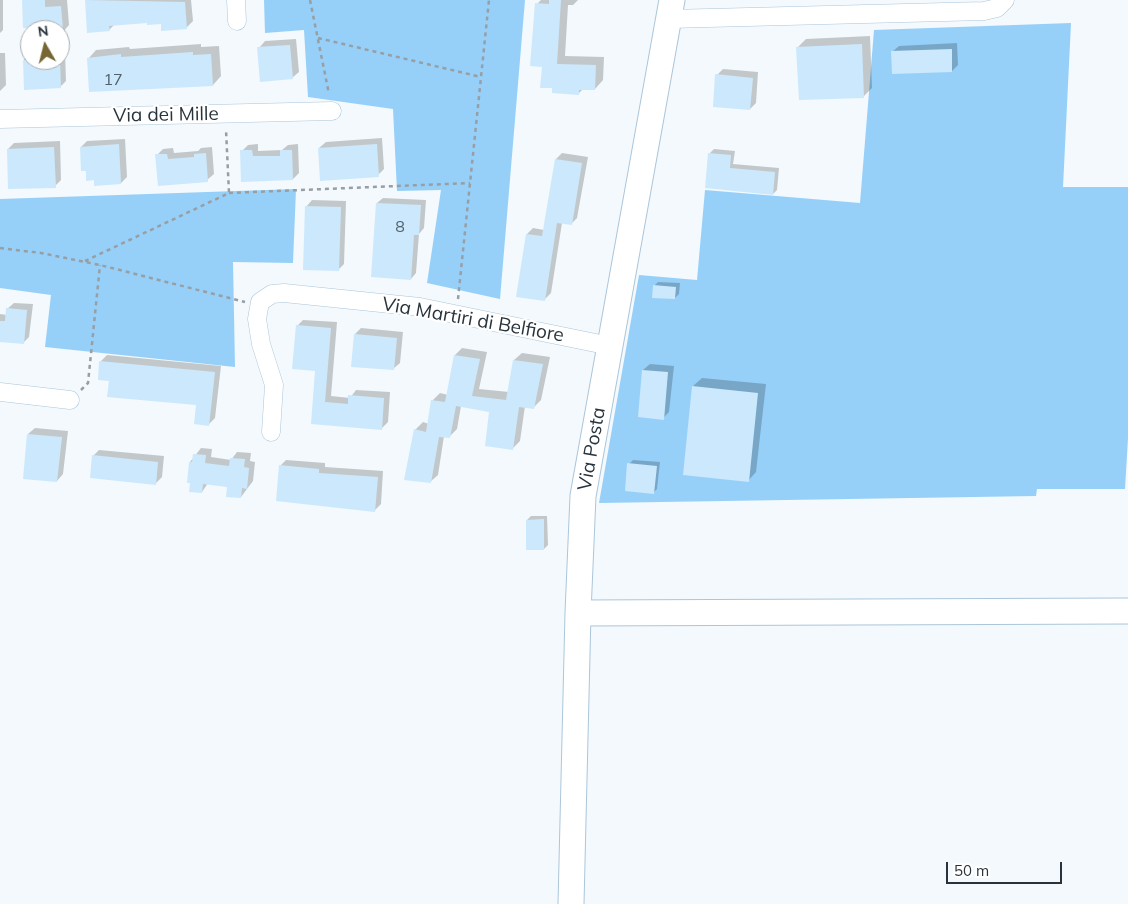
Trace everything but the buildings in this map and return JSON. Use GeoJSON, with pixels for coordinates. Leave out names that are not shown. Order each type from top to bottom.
{"type":"FeatureCollection","features":[{"type":"Feature","properties":{"kind":"street"},"geometry":{"type":"LineString","coordinates":[[236,0],[237,21]]}},
{"type":"Feature","properties":{"kind":"street"},"geometry":{"type":"LineString","coordinates":[[671,10],[876,7],[984,11],[1004,2]]}},
{"type":"Feature","properties":{"kind":"street","name":"Via Posta"},"geometry":{"type":"LineString","coordinates":[[570,904],[583,496],[671,10]]}},
{"type":"Feature","properties":{"kind":"street","name":"Via dei Mille"},"geometry":{"type":"LineString","coordinates":[[0,119],[332,112]]}},
{"type":"Feature","properties":{"kind":"street","name":"Via Martiri di Belfiore"},"geometry":{"type":"LineString","coordinates":[[259,305],[265,297],[284,293],[420,307],[610,346]]}},
{"type":"Feature","properties":{"kind":"street"},"geometry":{"type":"LineString","coordinates":[[259,305],[258,333],[274,385],[272,432]]}},
{"type":"Feature","properties":{"kind":"street"},"geometry":{"type":"LineString","coordinates":[[0,392],[70,400]]}},
{"type":"Feature","properties":{"kind":"street"},"geometry":{"type":"LineString","coordinates":[[578,614],[1128,611]]}},
{"type":"Feature","properties":{"kind":"path"},"geometry":{"type":"LineString","coordinates":[[310,0],[332,112]]}},
{"type":"Feature","properties":{"kind":"path"},"geometry":{"type":"LineString","coordinates":[[457,314],[489,0]]}},
{"type":"Feature","properties":{"kind":"path"},"geometry":{"type":"LineString","coordinates":[[318,38],[481,77]]}},
{"type":"Feature","properties":{"kind":"path"},"geometry":{"type":"LineString","coordinates":[[225,114],[230,193]]}},
{"type":"Feature","properties":{"kind":"path"},"geometry":{"type":"LineString","coordinates":[[84,261],[230,193],[470,183]]}},
{"type":"Feature","properties":{"kind":"path"},"geometry":{"type":"LineString","coordinates":[[0,248],[84,261],[259,305]]}},
{"type":"Feature","properties":{"kind":"path"},"geometry":{"type":"LineString","coordinates":[[70,400],[88,383],[100,265]]}},
{"type":"Feature","properties":{"kind":"shaded area"},"geometry":{"type":"Polygon","coordinates":[[[264,0],[525,0],[500,299],[427,283],[441,190],[397,191],[393,109],[308,97],[304,30],[265,33],[264,0]]]}},
{"type":"Feature","properties":{"kind":"shaded area"},"geometry":{"type":"Polygon","coordinates":[[[1071,23],[1063,187],[1128,187],[1128,438],[1125,489],[1037,489],[1036,496],[599,503],[639,275],[697,280],[705,190],[860,203],[874,30],[1071,23]]]}},
{"type":"Feature","properties":{"kind":"shaded area"},"geometry":{"type":"Polygon","coordinates":[[[296,189],[293,263],[233,262],[235,367],[45,347],[51,295],[0,288],[0,199],[296,189]]]}}]}
